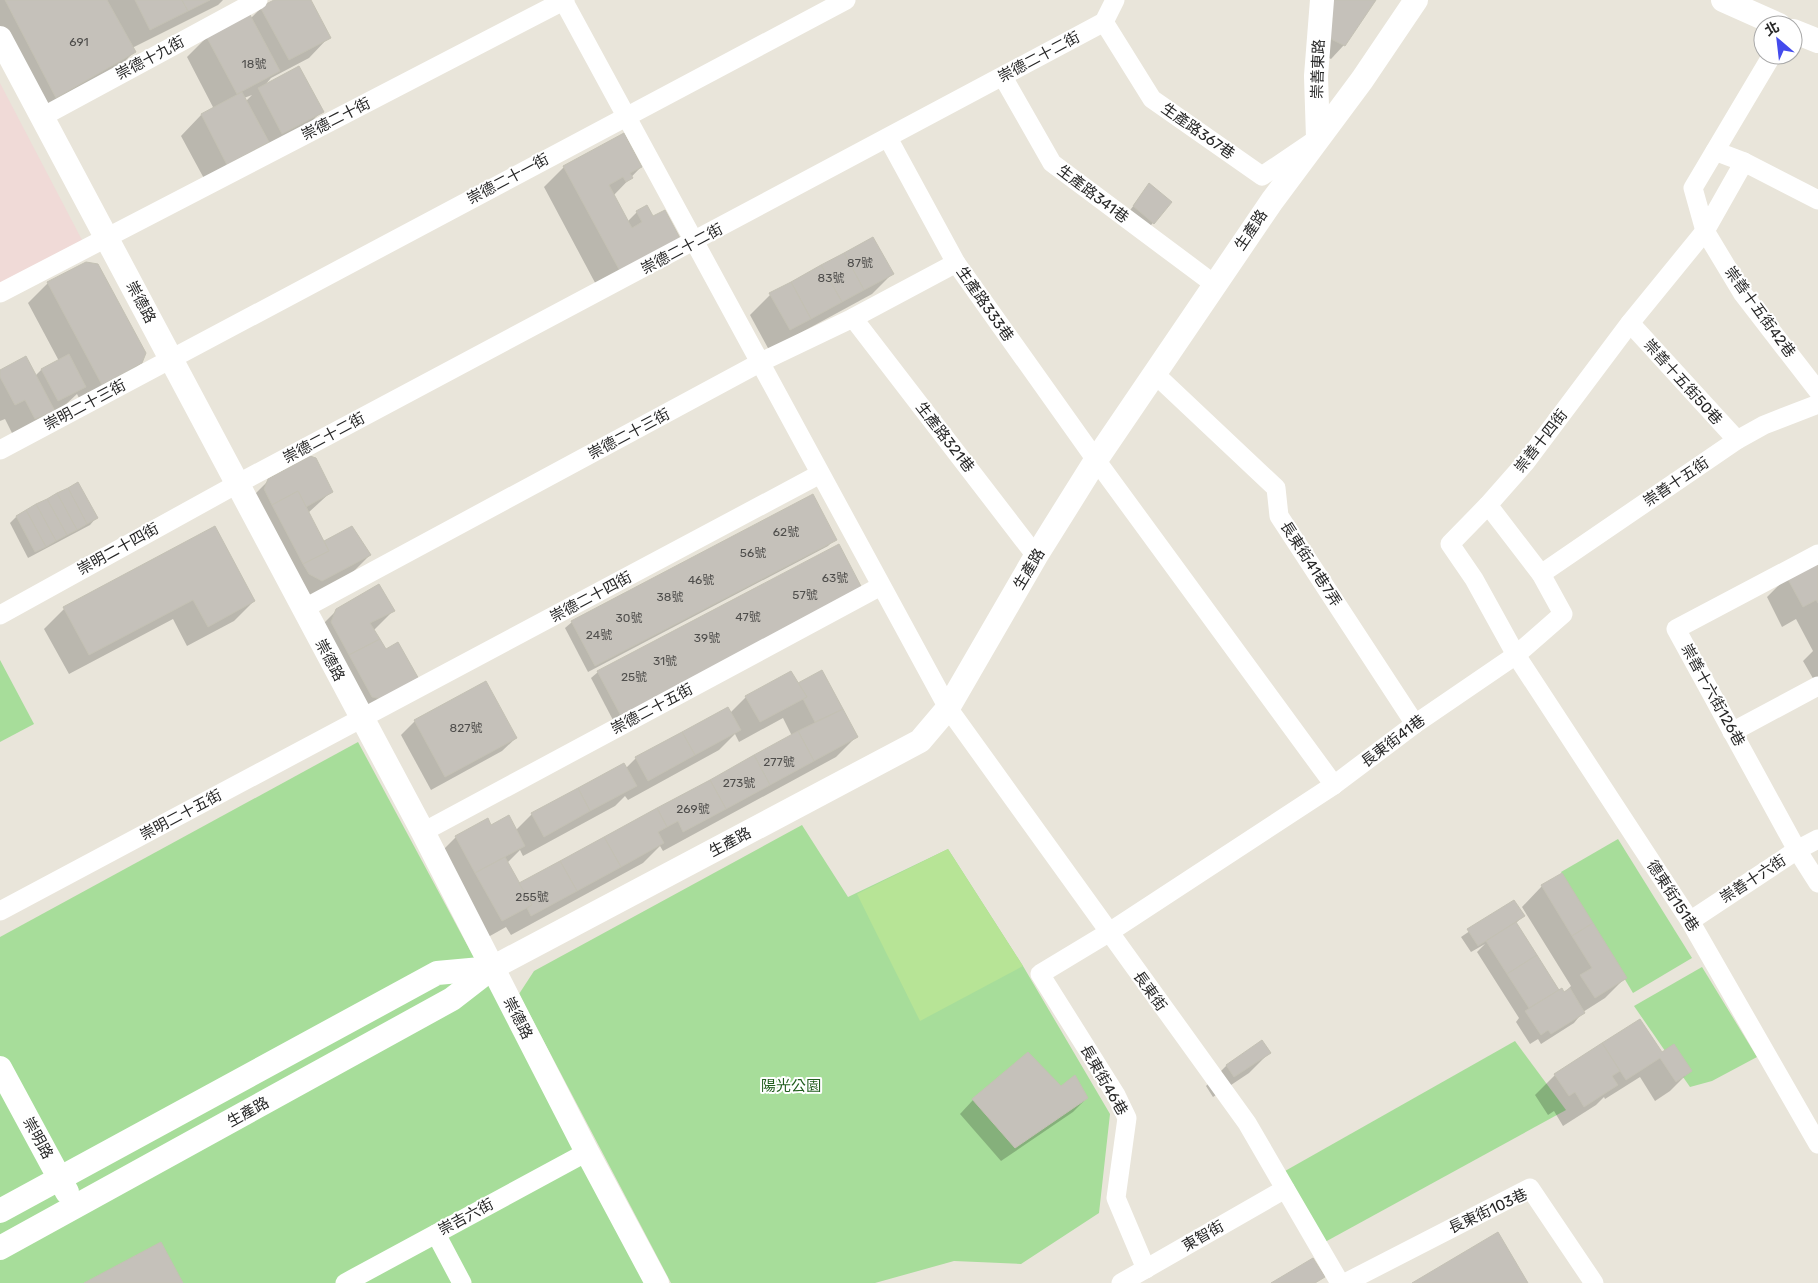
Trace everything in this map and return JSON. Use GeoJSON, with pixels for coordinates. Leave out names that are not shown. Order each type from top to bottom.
{"type":"FeatureCollection","features":[{"type":"Feature","properties":{"kind":"street","name":"崇德十九街"},"geometry":{"type":"LineString","coordinates":[[42,117],[258,0]]}},
{"type":"Feature","properties":{"kind":"street","name":"長東街"},"geometry":{"type":"LineString","coordinates":[[564,0],[948,708],[1108,933],[1247,1123],[1340,1283]]}},
{"type":"Feature","properties":{"kind":"street","name":"崇德二十街"},"geometry":{"type":"LineString","coordinates":[[0,293],[564,0]]}},
{"type":"Feature","properties":{"kind":"street","name":"崇德二十一街"},"geometry":{"type":"LineString","coordinates":[[170,359],[846,0]]}},
{"type":"Feature","properties":{"kind":"street"},"geometry":{"type":"LineString","coordinates":[[1104,22],[1115,0]]}},
{"type":"Feature","properties":{"kind":"street","name":"崇善東路"},"geometry":{"type":"LineString","coordinates":[[1318,138],[1316,76],[1322,0]]}},
{"type":"Feature","properties":{"kind":"street","name":"生產路"},"geometry":{"type":"LineString","coordinates":[[0,1248],[76,1208],[452,999],[492,968],[920,741],[948,708],[1036,556],[1096,460],[1156,375],[1214,284],[1274,196],[1362,80],[1416,0]]}},
{"type":"Feature","properties":{"kind":"street"},"geometry":{"type":"LineString","coordinates":[[1723,0],[1757,15]]}},
{"type":"Feature","properties":{"kind":"street","name":"崇德二十二街"},"geometry":{"type":"LineString","coordinates":[[237,484],[695,242],[1104,22]]}},
{"type":"Feature","properties":{"kind":"street","name":"生產路367巷"},"geometry":{"type":"LineString","coordinates":[[1104,22],[1152,99],[1262,176],[1318,138]]}},
{"type":"Feature","properties":{"kind":"street"},"geometry":{"type":"LineString","coordinates":[[1803,35],[1818,41]]}},
{"type":"Feature","properties":{"kind":"street","name":"崇德路"},"geometry":{"type":"LineString","coordinates":[[0,38],[423,832],[587,1152],[657,1283]]}},
{"type":"Feature","properties":{"kind":"street"},"geometry":{"type":"LineString","coordinates":[[1705,231],[1693,188],[1766,65]]}},
{"type":"Feature","properties":{"kind":"street","name":"生產路341巷"},"geometry":{"type":"LineString","coordinates":[[1003,77],[1052,163],[1214,284]]}},
{"type":"Feature","properties":{"kind":"street","name":"生產路333巷"},"geometry":{"type":"LineString","coordinates":[[888,138],[956,263],[1096,460],[1334,786]]}},
{"type":"Feature","properties":{"kind":"street"},"geometry":{"type":"LineString","coordinates":[[1715,151],[1744,162],[1818,200]]}},
{"type":"Feature","properties":{"kind":"street","name":"崇善十四街"},"geometry":{"type":"LineString","coordinates":[[1516,655],[1474,579],[1450,544],[1488,506],[1525,463],[1630,323],[1705,231],[1744,162]]}},
{"type":"Feature","properties":{"kind":"street","name":"崇善十五街42巷"},"geometry":{"type":"LineString","coordinates":[[1705,231],[1743,294],[1818,391]]}},
{"type":"Feature","properties":{"kind":"street","name":"崇德二十三街"},"geometry":{"type":"LineString","coordinates":[[303,609],[762,362],[854,318],[956,263]]}},
{"type":"Feature","properties":{"kind":"street","name":"生產路321巷"},"geometry":{"type":"LineString","coordinates":[[854,318],[1036,556]]}},
{"type":"Feature","properties":{"kind":"street","name":"崇善十五街50巷"},"geometry":{"type":"LineString","coordinates":[[1630,323],[1736,440]]}},
{"type":"Feature","properties":{"kind":"street","name":"崇明二十三街"},"geometry":{"type":"LineString","coordinates":[[0,450],[170,359]]}},
{"type":"Feature","properties":{"kind":"street","name":"長東街41巷7弄"},"geometry":{"type":"LineString","coordinates":[[1156,375],[1276,488],[1280,516],[1415,724]]}},
{"type":"Feature","properties":{"kind":"street","name":"崇善十五街"},"geometry":{"type":"LineString","coordinates":[[1541,574],[1736,440],[1764,425],[1818,404]]}},
{"type":"Feature","properties":{"kind":"street","name":"崇德二十四街"},"geometry":{"type":"LineString","coordinates":[[363,720],[820,474]]}},
{"type":"Feature","properties":{"kind":"street","name":"崇明二十四街"},"geometry":{"type":"LineString","coordinates":[[0,615],[237,484]]}},
{"type":"Feature","properties":{"kind":"street","name":"長東街41巷"},"geometry":{"type":"LineString","coordinates":[[1108,933],[1334,786],[1415,724],[1516,655],[1563,614],[1541,574],[1488,506]]}},
{"type":"Feature","properties":{"kind":"street","name":"崇善十六街126巷"},"geometry":{"type":"LineString","coordinates":[[1818,554],[1676,629],[1797,850],[1818,883]]}},
{"type":"Feature","properties":{"kind":"street","name":"崇德二十五街"},"geometry":{"type":"LineString","coordinates":[[423,832],[881,586]]}},
{"type":"Feature","properties":{"kind":"street","name":"德東街151巷"},"geometry":{"type":"LineString","coordinates":[[1516,655],[1690,921],[1818,1144]]}},
{"type":"Feature","properties":{"kind":"street"},"geometry":{"type":"LineString","coordinates":[[1732,732],[1818,686]]}},
{"type":"Feature","properties":{"kind":"street","name":"崇明二十五街"},"geometry":{"type":"LineString","coordinates":[[0,911],[363,720]]}},
{"type":"Feature","properties":{"kind":"street","name":"崇善十六街"},"geometry":{"type":"LineString","coordinates":[[1690,921],[1797,850],[1818,839]]}},
{"type":"Feature","properties":{"kind":"street","name":"長東街46巷"},"geometry":{"type":"LineString","coordinates":[[1108,933],[1040,974],[1116,1095],[1127,1118],[1116,1198],[1146,1269]]}},
{"type":"Feature","properties":{"kind":"street","name":"生產路"},"geometry":{"type":"LineString","coordinates":[[0,1211],[436,973],[492,968]]}},
{"type":"Feature","properties":{"kind":"street","name":"崇明路"},"geometry":{"type":"LineString","coordinates":[[0,1068],[76,1208]]}},
{"type":"Feature","properties":{"kind":"street","name":"崇吉六街"},"geometry":{"type":"LineString","coordinates":[[345,1283],[587,1152]]}},
{"type":"Feature","properties":{"kind":"street","name":"長東街103巷"},"geometry":{"type":"LineString","coordinates":[[1345,1283],[1530,1188],[1594,1283]]}},
{"type":"Feature","properties":{"kind":"street","name":"東智街"},"geometry":{"type":"LineString","coordinates":[[1121,1283],[1285,1189]]}},
{"type":"Feature","properties":{"kind":"street"},"geometry":{"type":"LineString","coordinates":[[436,1234],[462,1283]]}},
{"type":"Feature","properties":{"kind":"shaded area"},"geometry":{"type":"Polygon","coordinates":[[[0,83],[82,240],[0,283],[0,83]]]}},
{"type":"Feature","properties":{"kind":"green space"},"geometry":{"type":"Polygon","coordinates":[[[0,660],[34,724],[0,742],[0,660]]]}},
{"type":"Feature","properties":{"kind":"green space"},"geometry":{"type":"Polygon","coordinates":[[[358,742],[649,1283],[0,1283],[0,937],[358,742]]]}},
{"type":"Feature","properties":{"kind":"green space","name":"陽光公園"},"geometry":{"type":"Polygon","coordinates":[[[802,825],[848,897],[948,849],[1023,966],[1110,1114],[1099,1213],[1021,1264],[954,1261],[875,1283],[671,1283],[519,994],[534,971],[802,825]]]}},
{"type":"Feature","properties":{"kind":"green space"},"geometry":{"type":"Polygon","coordinates":[[[1618,839],[1692,958],[1633,993],[1561,872],[1618,839]]]}},
{"type":"Feature","properties":{"kind":"green space"},"geometry":{"type":"Polygon","coordinates":[[[948,849],[1023,966],[920,1021],[857,894],[948,849]]]}},
{"type":"Feature","properties":{"kind":"green space"},"geometry":{"type":"Polygon","coordinates":[[[1702,967],[1757,1057],[1712,1081],[1690,1087],[1634,1006],[1702,967]]]}},
{"type":"Feature","properties":{"kind":"green space"},"geometry":{"type":"Polygon","coordinates":[[[1515,1041],[1566,1110],[1325,1242],[1285,1171],[1515,1041]]]}},
{"type":"Feature","properties":{"kind":"building"},"geometry":{"type":"Polygon","coordinates":[[[5,0],[107,0],[136,52],[56,98],[5,0]]]}},
{"type":"Feature","properties":{"kind":"building"},"geometry":{"type":"Polygon","coordinates":[[[135,0],[182,0],[188,11],[150,30],[135,0]]]}},
{"type":"Feature","properties":{"kind":"building"},"geometry":{"type":"Polygon","coordinates":[[[182,0],[210,0],[188,11],[182,0]]]}},
{"type":"Feature","properties":{"kind":"building"},"geometry":{"type":"Polygon","coordinates":[[[274,0],[311,0],[331,38],[289,60],[260,7],[274,0]]]}},
{"type":"Feature","properties":{"kind":"building"},"geometry":{"type":"Polygon","coordinates":[[[1332,0],[1376,0],[1345,46],[1323,35],[1333,18],[1325,11],[1332,0]]]}},
{"type":"Feature","properties":{"kind":"building"},"geometry":{"type":"Polygon","coordinates":[[[249,13],[280,71],[237,94],[206,36],[249,13]]]}},
{"type":"Feature","properties":{"kind":"building"},"geometry":{"type":"Polygon","coordinates":[[[299,66],[324,112],[282,134],[258,88],[299,66]]]}},
{"type":"Feature","properties":{"kind":"building"},"geometry":{"type":"Polygon","coordinates":[[[242,92],[269,142],[227,165],[201,114],[242,92]]]}},
{"type":"Feature","properties":{"kind":"building"},"geometry":{"type":"Polygon","coordinates":[[[624,133],[642,167],[630,173],[633,178],[626,182],[623,177],[609,185],[632,228],[642,222],[636,211],[647,205],[653,216],[665,210],[681,240],[621,273],[563,166],[624,133]]]}},
{"type":"Feature","properties":{"kind":"building"},"geometry":{"type":"Polygon","coordinates":[[[1149,183],[1172,202],[1154,224],[1133,206],[1149,183]]]}},
{"type":"Feature","properties":{"kind":"building"},"geometry":{"type":"Polygon","coordinates":[[[873,237],[894,274],[864,290],[844,253],[873,237]]]}},
{"type":"Feature","properties":{"kind":"building"},"geometry":{"type":"Polygon","coordinates":[[[844,253],[864,290],[842,302],[821,265],[844,253]]]}},
{"type":"Feature","properties":{"kind":"building"},"geometry":{"type":"Polygon","coordinates":[[[86,262],[98,264],[146,353],[142,363],[102,385],[47,282],[86,262]]]}},
{"type":"Feature","properties":{"kind":"building"},"geometry":{"type":"Polygon","coordinates":[[[821,265],[842,302],[811,319],[791,282],[821,265]]]}},
{"type":"Feature","properties":{"kind":"building"},"geometry":{"type":"Polygon","coordinates":[[[791,282],[811,319],[790,330],[769,293],[791,282]]]}},
{"type":"Feature","properties":{"kind":"building"},"geometry":{"type":"Polygon","coordinates":[[[69,354],[86,387],[58,401],[41,369],[69,354]]]}},
{"type":"Feature","properties":{"kind":"building"},"geometry":{"type":"Polygon","coordinates":[[[26,356],[55,411],[35,419],[25,400],[15,405],[0,377],[0,370],[26,356]]]}},
{"type":"Feature","properties":{"kind":"building"},"geometry":{"type":"Polygon","coordinates":[[[310,456],[316,458],[333,492],[306,507],[298,491],[272,505],[264,489],[268,479],[310,456]]]}},
{"type":"Feature","properties":{"kind":"building"},"geometry":{"type":"Polygon","coordinates":[[[78,482],[98,518],[87,524],[68,488],[78,482]]]}},
{"type":"Feature","properties":{"kind":"building"},"geometry":{"type":"Polygon","coordinates":[[[68,488],[87,524],[77,530],[57,493],[68,488]]]}},
{"type":"Feature","properties":{"kind":"building"},"geometry":{"type":"Polygon","coordinates":[[[298,491],[329,551],[303,564],[272,505],[298,491]]]}},
{"type":"Feature","properties":{"kind":"building"},"geometry":{"type":"Polygon","coordinates":[[[57,493],[77,530],[67,535],[47,499],[57,493]]]}},
{"type":"Feature","properties":{"kind":"building"},"geometry":{"type":"Polygon","coordinates":[[[813,494],[837,540],[595,666],[571,621],[813,494]]]}},
{"type":"Feature","properties":{"kind":"building"},"geometry":{"type":"Polygon","coordinates":[[[47,499],[67,535],[56,541],[36,504],[47,499]]]}},
{"type":"Feature","properties":{"kind":"building"},"geometry":{"type":"Polygon","coordinates":[[[36,504],[56,541],[46,547],[26,510],[36,504]]]}},
{"type":"Feature","properties":{"kind":"building"},"geometry":{"type":"Polygon","coordinates":[[[26,510],[46,547],[35,552],[16,516],[26,510]]]}},
{"type":"Feature","properties":{"kind":"building"},"geometry":{"type":"Polygon","coordinates":[[[215,526],[255,601],[208,627],[193,600],[89,655],[63,607],[215,526]]]}},
{"type":"Feature","properties":{"kind":"building"},"geometry":{"type":"Polygon","coordinates":[[[352,526],[371,555],[322,581],[309,574],[303,564],[329,551],[324,541],[352,526]]]}},
{"type":"Feature","properties":{"kind":"building"},"geometry":{"type":"Polygon","coordinates":[[[839,544],[863,590],[621,716],[597,671],[839,544]]]}},
{"type":"Feature","properties":{"kind":"building"},"geometry":{"type":"Polygon","coordinates":[[[1818,559],[1818,603],[1816,600],[1803,607],[1786,576],[1818,559]]]}},
{"type":"Feature","properties":{"kind":"building"},"geometry":{"type":"Polygon","coordinates":[[[379,584],[395,611],[370,623],[380,639],[349,655],[331,622],[336,609],[379,584]]]}},
{"type":"Feature","properties":{"kind":"building"},"geometry":{"type":"Polygon","coordinates":[[[380,639],[386,649],[398,642],[420,681],[386,700],[372,697],[349,655],[380,639]]]}},
{"type":"Feature","properties":{"kind":"building"},"geometry":{"type":"Polygon","coordinates":[[[822,670],[843,709],[815,722],[803,699],[807,697],[798,683],[822,670]]]}},
{"type":"Feature","properties":{"kind":"building"},"geometry":{"type":"Polygon","coordinates":[[[791,671],[807,697],[760,722],[745,696],[791,671]]]}},
{"type":"Feature","properties":{"kind":"building"},"geometry":{"type":"Polygon","coordinates":[[[486,681],[517,738],[445,777],[414,720],[486,681]]]}},
{"type":"Feature","properties":{"kind":"building"},"geometry":{"type":"Polygon","coordinates":[[[728,707],[741,730],[695,755],[682,732],[728,707]]]}},
{"type":"Feature","properties":{"kind":"building"},"geometry":{"type":"Polygon","coordinates":[[[843,709],[858,737],[814,761],[798,731],[843,709]]]}},
{"type":"Feature","properties":{"kind":"building"},"geometry":{"type":"Polygon","coordinates":[[[798,731],[814,761],[770,785],[754,755],[798,731]]]}},
{"type":"Feature","properties":{"kind":"building"},"geometry":{"type":"Polygon","coordinates":[[[682,732],[695,755],[648,781],[635,757],[682,732]]]}},
{"type":"Feature","properties":{"kind":"building"},"geometry":{"type":"Polygon","coordinates":[[[754,755],[770,785],[726,809],[710,780],[754,755]]]}},
{"type":"Feature","properties":{"kind":"building"},"geometry":{"type":"Polygon","coordinates":[[[624,763],[637,786],[590,811],[578,788],[624,763]]]}},
{"type":"Feature","properties":{"kind":"building"},"geometry":{"type":"Polygon","coordinates":[[[710,780],[726,809],[683,832],[678,821],[667,827],[657,808],[710,780]]]}},
{"type":"Feature","properties":{"kind":"building"},"geometry":{"type":"Polygon","coordinates":[[[578,788],[590,811],[544,837],[531,813],[578,788]]]}},
{"type":"Feature","properties":{"kind":"building"},"geometry":{"type":"Polygon","coordinates":[[[657,808],[667,827],[658,832],[664,843],[621,867],[604,837],[657,808]]]}},
{"type":"Feature","properties":{"kind":"building"},"geometry":{"type":"Polygon","coordinates":[[[509,815],[525,846],[475,873],[455,836],[488,818],[491,825],[509,815]]]}},
{"type":"Feature","properties":{"kind":"building"},"geometry":{"type":"Polygon","coordinates":[[[604,837],[621,867],[577,891],[560,861],[604,837]]]}},
{"type":"Feature","properties":{"kind":"building"},"geometry":{"type":"Polygon","coordinates":[[[505,857],[532,905],[502,921],[475,873],[505,857]]]}},
{"type":"Feature","properties":{"kind":"building"},"geometry":{"type":"Polygon","coordinates":[[[560,861],[577,891],[531,916],[527,908],[532,905],[519,883],[560,861]]]}},
{"type":"Feature","properties":{"kind":"building"},"geometry":{"type":"Polygon","coordinates":[[[1562,873],[1593,923],[1572,936],[1541,885],[1562,873]]]}},
{"type":"Feature","properties":{"kind":"building"},"geometry":{"type":"Polygon","coordinates":[[[1514,900],[1525,916],[1478,946],[1467,929],[1514,900]]]}},
{"type":"Feature","properties":{"kind":"building"},"geometry":{"type":"Polygon","coordinates":[[[1516,922],[1537,955],[1507,974],[1486,941],[1516,922]]]}},
{"type":"Feature","properties":{"kind":"building"},"geometry":{"type":"Polygon","coordinates":[[[1593,923],[1627,978],[1595,998],[1580,975],[1592,968],[1572,936],[1593,923]]]}},
{"type":"Feature","properties":{"kind":"building"},"geometry":{"type":"Polygon","coordinates":[[[1537,955],[1559,990],[1529,1008],[1507,974],[1537,955]]]}},
{"type":"Feature","properties":{"kind":"building"},"geometry":{"type":"Polygon","coordinates":[[[1562,988],[1564,992],[1570,988],[1585,1013],[1551,1034],[1548,1030],[1541,1035],[1525,1011],[1562,988]]]}},
{"type":"Feature","properties":{"kind":"building"},"geometry":{"type":"Polygon","coordinates":[[[1640,1019],[1662,1052],[1674,1044],[1692,1071],[1676,1082],[1660,1058],[1626,1080],[1602,1043],[1640,1019]]]}},
{"type":"Feature","properties":{"kind":"building"},"geometry":{"type":"Polygon","coordinates":[[[1262,1040],[1271,1053],[1234,1077],[1226,1065],[1262,1040]]]}},
{"type":"Feature","properties":{"kind":"building"},"geometry":{"type":"Polygon","coordinates":[[[1602,1043],[1620,1071],[1612,1076],[1618,1085],[1584,1107],[1575,1092],[1569,1096],[1554,1074],[1602,1043]]]}},
{"type":"Feature","properties":{"kind":"building"},"geometry":{"type":"Polygon","coordinates":[[[1028,1052],[1061,1086],[1075,1075],[1088,1098],[1015,1148],[972,1099],[1028,1052]]]}},
{"type":"Feature","properties":{"kind":"building"},"geometry":{"type":"Polygon","coordinates":[[[1498,1232],[1528,1283],[1412,1283],[1498,1232]]]}},
{"type":"Feature","properties":{"kind":"building"},"geometry":{"type":"Polygon","coordinates":[[[161,1242],[183,1283],[84,1283],[161,1242]]]}},
{"type":"Feature","properties":{"kind":"building"},"geometry":{"type":"Polygon","coordinates":[[[1313,1258],[1325,1277],[1315,1283],[1271,1283],[1313,1258]]]}}]}
